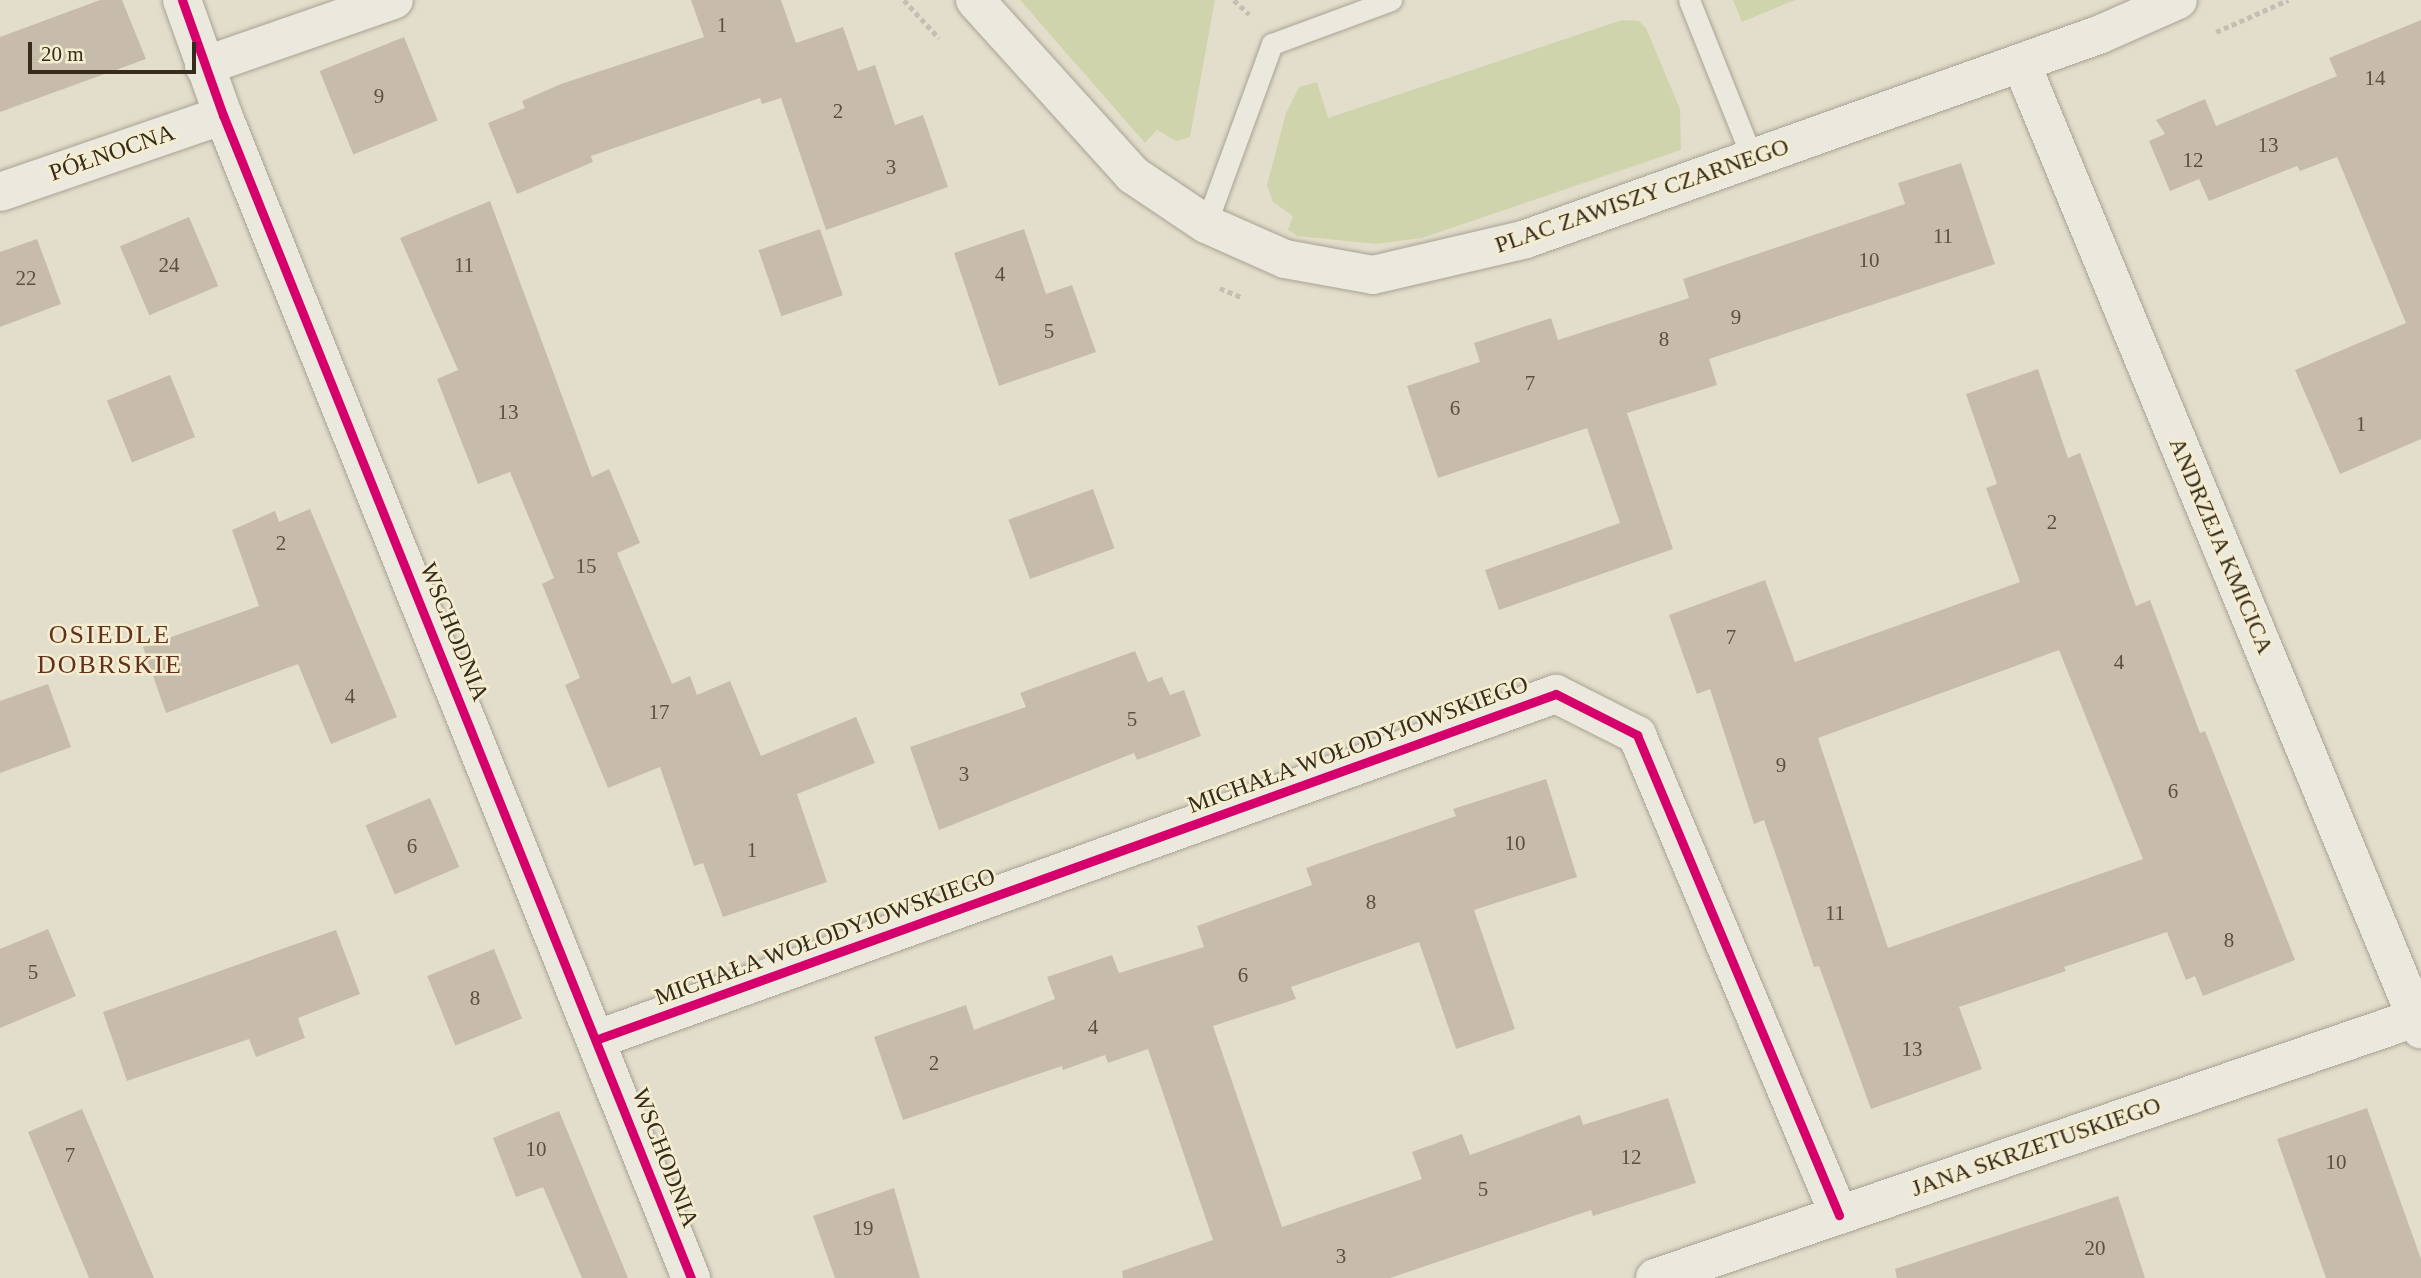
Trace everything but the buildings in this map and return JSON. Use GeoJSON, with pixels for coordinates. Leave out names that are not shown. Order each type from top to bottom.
{"type":"FeatureCollection","features":[{"type":"Feature","properties":{"kind":"street","name":"WSCHODNIA"},"geometry":{"type":"LineString","coordinates":[[181,0],[223,115],[598,1039],[691,1278]]}},
{"type":"Feature","properties":{"kind":"street"},"geometry":{"type":"LineString","coordinates":[[204,66],[394,0]]}},
{"type":"Feature","properties":{"kind":"street","name":"PLAC ZAWISZY CZARNEGO"},"geometry":{"type":"LineString","coordinates":[[975,0],[1133,175],[1206,224],[1285,259],[1373,275],[1526,239],[2021,62],[2178,0]]}},
{"type":"Feature","properties":{"kind":"street","name":"ANDRZEJA KMICICA"},"geometry":{"type":"LineString","coordinates":[[2021,62],[2419,1021]]}},
{"type":"Feature","properties":{"kind":"street","name":"PÓŁNOCNA"},"geometry":{"type":"LineString","coordinates":[[0,191],[223,115]]}},
{"type":"Feature","properties":{"kind":"street","name":"MICHAŁA WOŁODYJOWSKIEGO"},"geometry":{"type":"LineString","coordinates":[[598,1039],[1556,694],[1637,735],[1839,1214]]}},
{"type":"Feature","properties":{"kind":"street","name":"JANA SKRZETUSKIEGO"},"geometry":{"type":"LineString","coordinates":[[1656,1278],[1839,1214],[2419,1021]]}},
{"type":"Feature","properties":{"kind":"lane"},"geometry":{"type":"LineString","coordinates":[[1206,224],[1272,44],[1391,0]]}},
{"type":"Feature","properties":{"kind":"lane"},"geometry":{"type":"LineString","coordinates":[[1689,0],[1753,160]]}},
{"type":"Feature","properties":{"kind":"green space"},"geometry":{"type":"Polygon","coordinates":[[[1020,0],[1215,0],[1190,137],[1176,141],[1157,130],[1145,143],[1020,0]]]}},
{"type":"Feature","properties":{"kind":"green space"},"geometry":{"type":"Polygon","coordinates":[[[1733,0],[1795,0],[1742,22],[1733,0]]]}},
{"type":"Feature","properties":{"kind":"green space"},"geometry":{"type":"Polygon","coordinates":[[[1622,20],[1639,21],[1646,28],[1680,109],[1681,150],[1422,238],[1376,244],[1297,236],[1288,230],[1293,216],[1273,202],[1267,185],[1286,113],[1299,87],[1317,82],[1328,118],[1622,20]]]}},
{"type":"Feature","properties":{"kind":"cycle path"},"geometry":{"type":"LineString","coordinates":[[182,0],[223,115],[691,1278]]}},
{"type":"Feature","properties":{"kind":"cycle path"},"geometry":{"type":"LineString","coordinates":[[598,1039],[1556,694],[1637,735],[1839,1215]]}},
{"type":"Feature","properties":{"kind":"district","name":"OSIEDLE DOBRSKIE"},"geometry":{"type":"Point","coordinates":[110,650]}}]}
